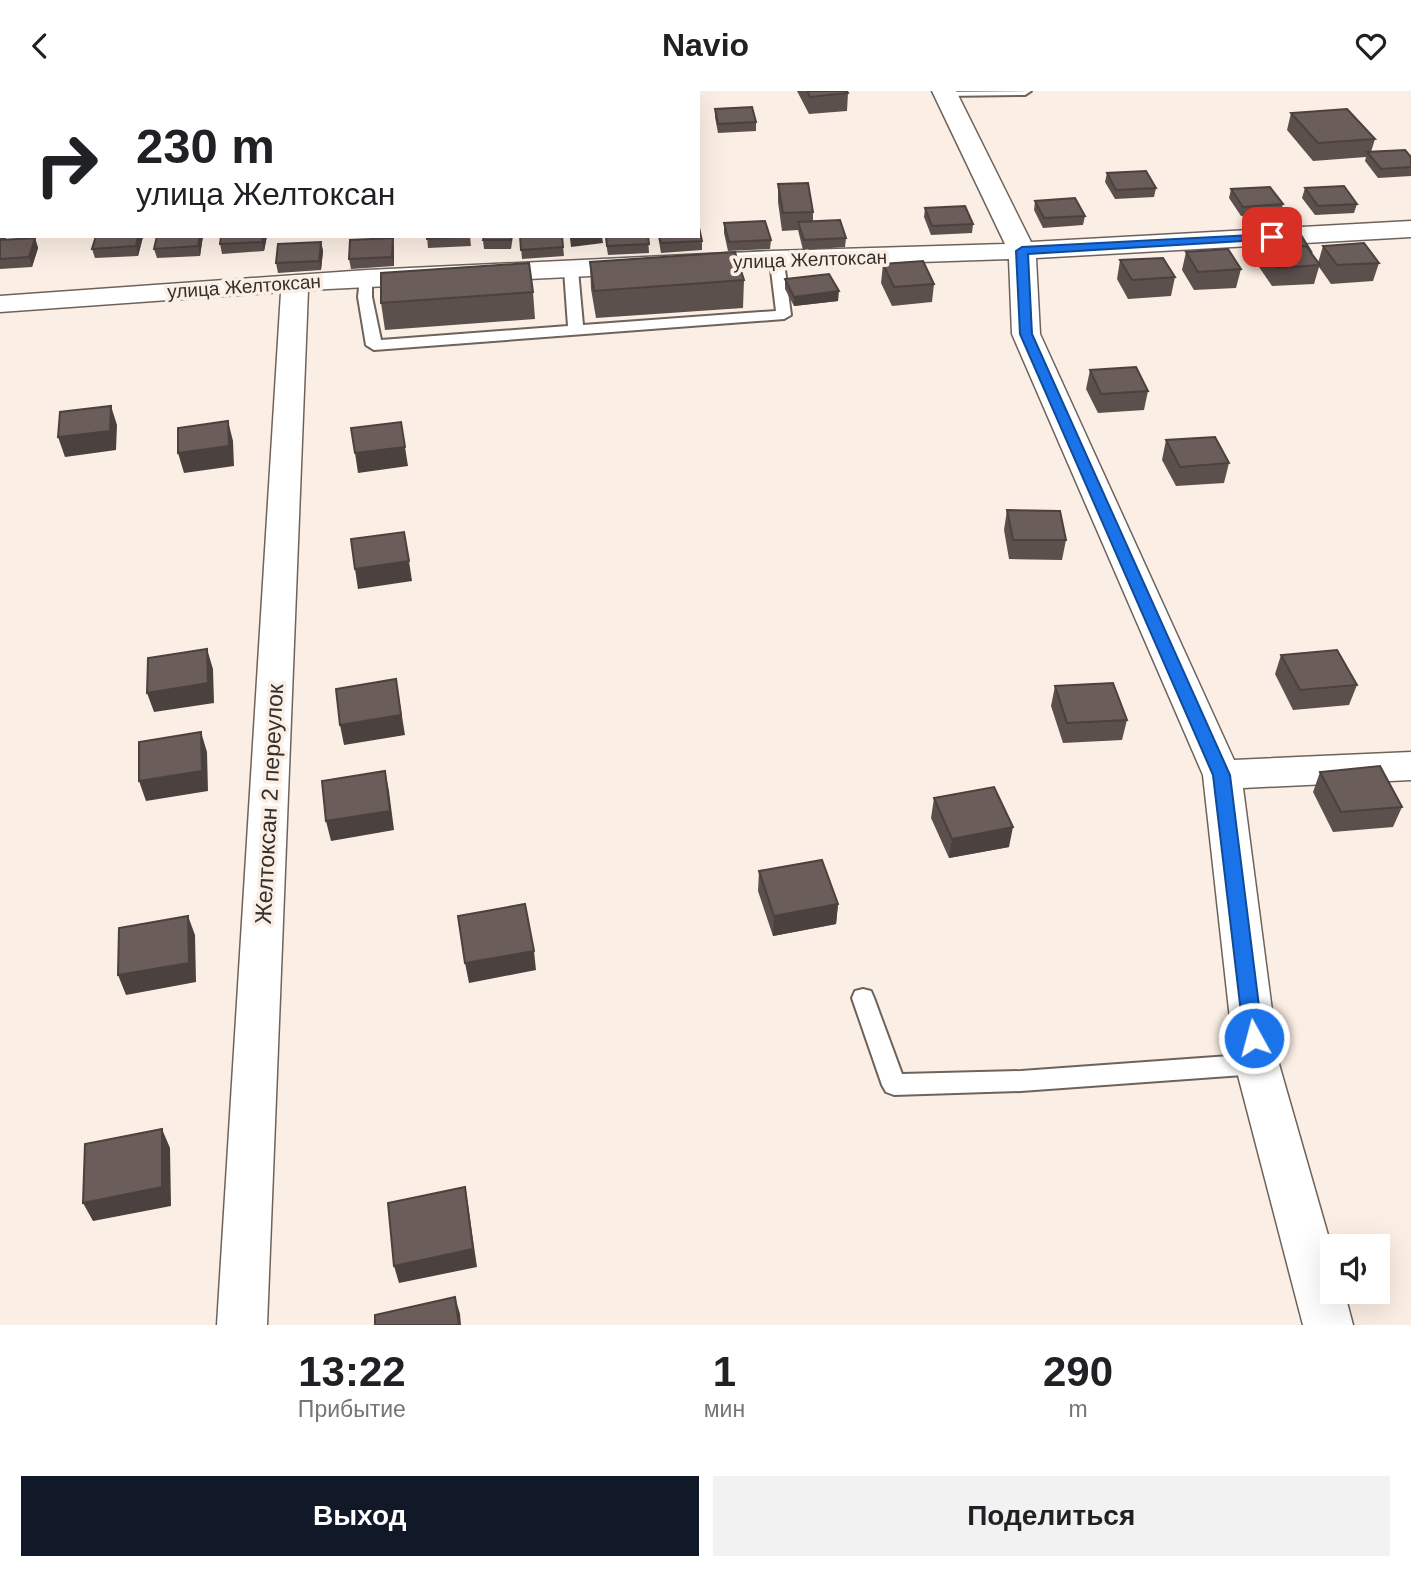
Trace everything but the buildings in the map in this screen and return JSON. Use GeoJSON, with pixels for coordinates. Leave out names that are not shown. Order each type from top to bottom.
{"type":"FeatureCollection","features":[{"type":"Feature","properties":{"kind":"street"},"geometry":{"type":"LineString","coordinates":[[944,92],[1022,251],[1026,334],[1222,775],[1257,1064],[1328,1325]]}},
{"type":"Feature","properties":{"kind":"street","name":"улица Желтоксан"},"geometry":{"type":"LineString","coordinates":[[0,304],[367,278],[772,259],[1022,251],[1411,229]]}},
{"type":"Feature","properties":{"kind":"street","name":"Желтоксан 2 переулок"},"geometry":{"type":"LineString","coordinates":[[242,1325],[295,283]]}},
{"type":"Feature","properties":{"kind":"street"},"geometry":{"type":"LineString","coordinates":[[1222,775],[1411,766]]}},
{"type":"Feature","properties":{"kind":"lane"},"geometry":{"type":"LineString","coordinates":[[944,92],[1026,91]]}},
{"type":"Feature","properties":{"kind":"lane"},"geometry":{"type":"LineString","coordinates":[[367,278],[365,297],[374,345],[784,315],[778,269],[772,259]]}},
{"type":"Feature","properties":{"kind":"lane"},"geometry":{"type":"LineString","coordinates":[[571,270],[576,330]]}},
{"type":"Feature","properties":{"kind":"lane"},"geometry":{"type":"LineString","coordinates":[[863,998],[894,1085],[1021,1081],[1257,1064]]}},
{"type":"Feature","properties":{"kind":"route"},"geometry":{"type":"LineString","coordinates":[[1254,1038],[1222,775],[1026,334],[1022,251],[1272,237]]}}]}
